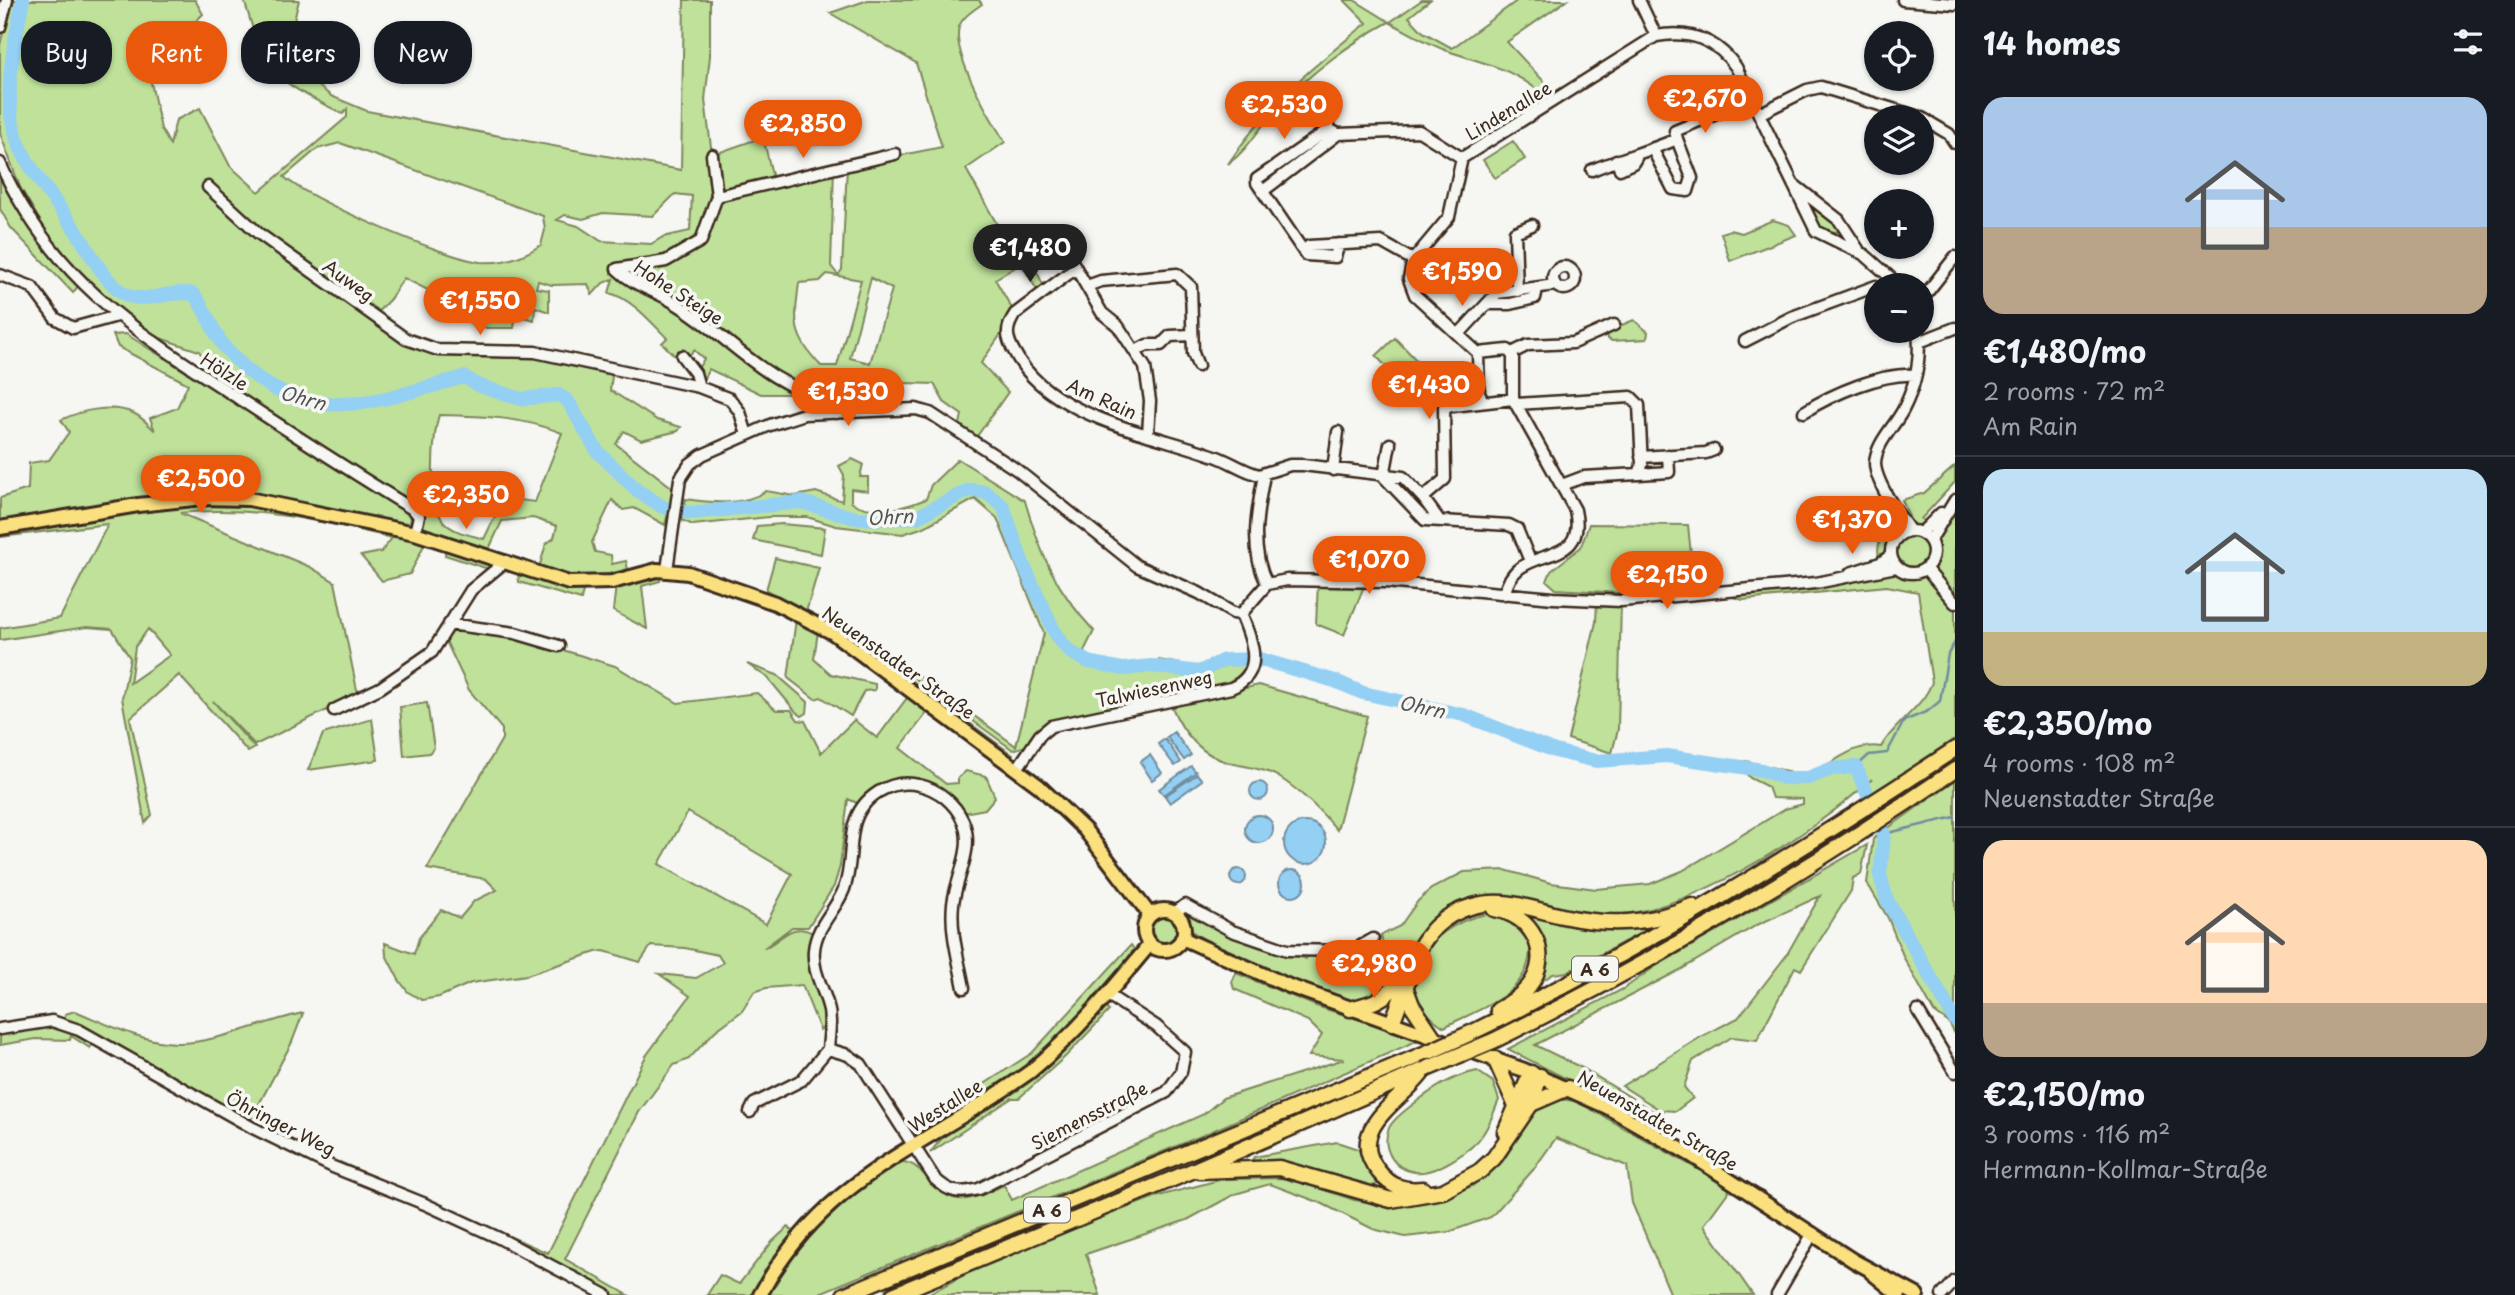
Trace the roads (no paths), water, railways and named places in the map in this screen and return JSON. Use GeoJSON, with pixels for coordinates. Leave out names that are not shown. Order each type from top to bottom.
{"type":"FeatureCollection","features":[{"type":"Feature","properties":{"kind":"highway","name":"A 6"},"geometry":{"type":"LineString","coordinates":[[845,1295],[1433,1045],[1473,1031],[1557,990],[1714,902],[1955,749]]}},
{"type":"Feature","properties":{"kind":"highway","name":"A 6"},"geometry":{"type":"LineString","coordinates":[[893,1295],[1192,1171],[1493,1041],[1617,979],[1745,908],[1955,771]]}},
{"type":"Feature","properties":{"kind":"highway"},"geometry":{"type":"LineString","coordinates":[[1350,1009],[1371,1003],[1390,991],[1428,934],[1457,911],[1474,905],[1515,903],[1603,924],[1657,919],[1696,905],[1714,902]]}},
{"type":"Feature","properties":{"kind":"highway"},"geometry":{"type":"LineString","coordinates":[[1390,1022],[1423,950],[1444,926],[1474,910],[1491,908],[1515,914],[1536,937],[1539,962],[1529,986],[1473,1031]]}},
{"type":"Feature","properties":{"kind":"highway"},"geometry":{"type":"LineString","coordinates":[[1406,989],[1433,1045]]}},
{"type":"Feature","properties":{"kind":"highway"},"geometry":{"type":"LineString","coordinates":[[1390,991],[1390,1022]]}},
{"type":"Feature","properties":{"kind":"highway"},"geometry":{"type":"LineString","coordinates":[[1495,1059],[1516,1104]]}},
{"type":"Feature","properties":{"kind":"highway"},"geometry":{"type":"LineString","coordinates":[[1424,1069],[1414,1085],[1391,1102],[1377,1118],[1370,1136],[1376,1168],[1385,1179],[1401,1188],[1420,1190],[1441,1186],[1477,1166],[1500,1141],[1516,1104],[1535,1074]]}},
{"type":"Feature","properties":{"kind":"highway"},"geometry":{"type":"LineString","coordinates":[[1192,1171],[1279,1168],[1315,1176],[1367,1195],[1391,1200],[1416,1198],[1443,1191],[1480,1171],[1494,1158],[1531,1104],[1535,1074]]}},
{"type":"Feature","properties":{"kind":"highway"},"geometry":{"type":"LineString","coordinates":[[1531,1104],[1568,1088]]}},
{"type":"Feature","properties":{"kind":"main road","name":"Neuenstadter Straße"},"geometry":{"type":"LineString","coordinates":[[0,528],[138,505],[228,498],[265,501],[415,533],[558,580],[583,585],[667,570],[729,585],[807,618],[876,664],[1017,769],[1061,806],[1085,831],[1150,915]]}},
{"type":"Feature","properties":{"kind":"main road"},"geometry":{"type":"LineString","coordinates":[[1164,910],[1174,913],[1183,924],[1182,938],[1168,949],[1150,944],[1144,933],[1150,915],[1164,910]]}},
{"type":"Feature","properties":{"kind":"main road","name":"Neuenstadter Straße"},"geometry":{"type":"LineString","coordinates":[[1182,938],[1236,964],[1390,1022],[1433,1045],[1495,1059],[1568,1088],[1691,1155],[1868,1269],[1917,1295]]}},
{"type":"Feature","properties":{"kind":"main road","name":"Westallee"},"geometry":{"type":"LineString","coordinates":[[760,1295],[791,1245],[839,1194],[1031,1071],[1059,1047],[1108,995],[1150,944]]}},
{"type":"Feature","properties":{"kind":"main road","name":"Neuenstadter Straße"},"geometry":{"type":"LineString","coordinates":[[1868,1269],[1899,1295]]}},
{"type":"Feature","properties":{"kind":"street"},"geometry":{"type":"LineString","coordinates":[[0,27],[7,0]]}},
{"type":"Feature","properties":{"kind":"street"},"geometry":{"type":"LineString","coordinates":[[1639,0],[1656,36]]}},
{"type":"Feature","properties":{"kind":"street"},"geometry":{"type":"LineString","coordinates":[[1903,0],[1955,4]]}},
{"type":"Feature","properties":{"kind":"street","name":"Lindenallee"},"geometry":{"type":"LineString","coordinates":[[1413,260],[1449,217],[1462,158],[1656,36],[1674,33],[1693,34],[1727,53],[1816,231],[1860,251],[1886,273]]}},
{"type":"Feature","properties":{"kind":"street"},"geometry":{"type":"LineString","coordinates":[[1759,114],[1807,90],[1821,87],[1878,105]]}},
{"type":"Feature","properties":{"kind":"street"},"geometry":{"type":"LineString","coordinates":[[1653,150],[1673,189],[1688,191],[1692,178],[1675,131],[1752,99]]}},
{"type":"Feature","properties":{"kind":"street"},"geometry":{"type":"LineString","coordinates":[[1934,126],[1949,134],[1955,143]]}},
{"type":"Feature","properties":{"kind":"street"},"geometry":{"type":"LineString","coordinates":[[1263,191],[1332,129]]}},
{"type":"Feature","properties":{"kind":"street"},"geometry":{"type":"LineString","coordinates":[[1462,158],[1419,131],[1332,129],[1257,179],[1305,250],[1309,246],[1381,242],[1413,260],[1409,279],[1415,295],[1479,353],[1511,353],[1528,345],[1573,343],[1614,325]]}},
{"type":"Feature","properties":{"kind":"street"},"geometry":{"type":"LineString","coordinates":[[1592,170],[1625,156],[1636,158],[1677,139]]}},
{"type":"Feature","properties":{"kind":"street"},"geometry":{"type":"LineString","coordinates":[[717,196],[895,154]]}},
{"type":"Feature","properties":{"kind":"street","name":"Hohe Steige"},"geometry":{"type":"LineString","coordinates":[[712,155],[717,196],[701,241],[666,261],[617,269],[628,280],[668,299],[689,313],[763,370],[804,394],[829,399],[836,413]]}},
{"type":"Feature","properties":{"kind":"street"},"geometry":{"type":"LineString","coordinates":[[0,163],[23,209],[56,255],[117,316],[73,328],[55,318],[32,287],[0,275]]}},
{"type":"Feature","properties":{"kind":"street","name":"Lindenallee"},"geometry":{"type":"LineString","coordinates":[[1790,181],[1839,220],[1860,251]]}},
{"type":"Feature","properties":{"kind":"street","name":"Auweg"},"geometry":{"type":"LineString","coordinates":[[208,187],[258,233],[406,339],[438,351],[535,352],[699,387],[730,399],[740,412],[747,435]]}},
{"type":"Feature","properties":{"kind":"street"},"geometry":{"type":"LineString","coordinates":[[1517,291],[1516,232],[1532,225]]}},
{"type":"Feature","properties":{"kind":"street"},"geometry":{"type":"LineString","coordinates":[[1062,244],[1102,313],[1118,326],[1145,367],[1148,383],[1148,434]]}},
{"type":"Feature","properties":{"kind":"street"},"geometry":{"type":"LineString","coordinates":[[1934,284],[1955,257]]}},
{"type":"Feature","properties":{"kind":"street","name":"Am Rain"},"geometry":{"type":"LineString","coordinates":[[1076,268],[1015,314],[1007,332],[1008,342],[1022,367],[1067,402],[1114,424],[1217,456],[1253,473],[1264,475]]}},
{"type":"Feature","properties":{"kind":"street"},"geometry":{"type":"LineString","coordinates":[[1087,286],[1101,281],[1177,274],[1191,287],[1192,335],[1198,366]]}},
{"type":"Feature","properties":{"kind":"street"},"geometry":{"type":"LineString","coordinates":[[1460,334],[1497,293],[1555,285]]}},
{"type":"Feature","properties":{"kind":"street"},"geometry":{"type":"LineString","coordinates":[[1487,304],[1525,302],[1535,298],[1537,289]]}},
{"type":"Feature","properties":{"kind":"street"},"geometry":{"type":"LineString","coordinates":[[1745,341],[1792,317],[1864,291]]}},
{"type":"Feature","properties":{"kind":"street","name":"Hölzle"},"geometry":{"type":"LineString","coordinates":[[117,316],[414,510],[419,516],[415,533]]}},
{"type":"Feature","properties":{"kind":"street"},"geometry":{"type":"LineString","coordinates":[[1934,336],[1955,328]]}},
{"type":"Feature","properties":{"kind":"street"},"geometry":{"type":"LineString","coordinates":[[1136,351],[1147,345],[1161,345],[1170,336],[1192,335]]}},
{"type":"Feature","properties":{"kind":"street"},"geometry":{"type":"LineString","coordinates":[[1827,582],[1880,563],[1890,556],[1898,536],[1886,492],[1877,473],[1877,453],[1903,411],[1916,375],[1919,343]]}},
{"type":"Feature","properties":{"kind":"street"},"geometry":{"type":"LineString","coordinates":[[1479,353],[1479,394],[1483,402]]}},
{"type":"Feature","properties":{"kind":"street"},"geometry":{"type":"LineString","coordinates":[[1505,594],[1513,571],[1530,561],[1564,549],[1574,537],[1575,510],[1514,402],[1511,353]]}},
{"type":"Feature","properties":{"kind":"street"},"geometry":{"type":"LineString","coordinates":[[682,356],[695,373],[699,387]]}},
{"type":"Feature","properties":{"kind":"street"},"geometry":{"type":"LineString","coordinates":[[1804,412],[1859,386],[1895,375],[1916,375]]}},
{"type":"Feature","properties":{"kind":"street"},"geometry":{"type":"LineString","coordinates":[[1423,498],[1445,478],[1444,407],[1483,402],[1631,397],[1639,405],[1642,457],[1639,474]]}},
{"type":"Feature","properties":{"kind":"street"},"geometry":{"type":"LineString","coordinates":[[667,570],[680,479],[690,464],[747,435],[804,414],[916,409],[930,413],[1028,478],[1137,566],[1199,593],[1233,613],[1241,614],[1267,584],[1319,578],[1621,601],[1827,582],[1896,567],[1913,574],[1926,569],[1932,558],[1930,541],[1953,502]]}},
{"type":"Feature","properties":{"kind":"street"},"geometry":{"type":"LineString","coordinates":[[1333,470],[1338,432]]}},
{"type":"Feature","properties":{"kind":"street"},"geometry":{"type":"LineString","coordinates":[[1384,476],[1390,444]]}},
{"type":"Feature","properties":{"kind":"street"},"geometry":{"type":"LineString","coordinates":[[1642,457],[1714,450]]}},
{"type":"Feature","properties":{"kind":"street"},"geometry":{"type":"LineString","coordinates":[[1562,485],[1583,477],[1669,472],[1668,455]]}},
{"type":"Feature","properties":{"kind":"street"},"geometry":{"type":"LineString","coordinates":[[1267,584],[1259,563],[1255,537],[1264,475],[1290,465],[1403,477],[1439,520]]}},
{"type":"Feature","properties":{"kind":"street"},"geometry":{"type":"LineString","coordinates":[[1384,476],[1425,520],[1509,525],[1517,529],[1530,561]]}},
{"type":"Feature","properties":{"kind":"street"},"geometry":{"type":"LineString","coordinates":[[1886,492],[1915,532],[1930,541]]}},
{"type":"Feature","properties":{"kind":"street"},"geometry":{"type":"LineString","coordinates":[[1898,536],[1915,532],[1953,502]]}},
{"type":"Feature","properties":{"kind":"street"},"geometry":{"type":"LineString","coordinates":[[1890,556],[1896,567]]}},
{"type":"Feature","properties":{"kind":"street"},"geometry":{"type":"LineString","coordinates":[[334,710],[408,671],[432,652],[471,590],[506,561]]}},
{"type":"Feature","properties":{"kind":"street"},"geometry":{"type":"LineString","coordinates":[[1926,569],[1955,603]]}},
{"type":"Feature","properties":{"kind":"street","name":"Talwiesenweg"},"geometry":{"type":"LineString","coordinates":[[1017,769],[1040,735],[1051,726],[1231,688],[1245,682],[1252,672],[1252,644],[1241,614]]}},
{"type":"Feature","properties":{"kind":"street"},"geometry":{"type":"LineString","coordinates":[[449,624],[515,633],[559,646]]}},
{"type":"Feature","properties":{"kind":"street"},"geometry":{"type":"LineString","coordinates":[[750,1112],[754,1104],[802,1080],[828,1049],[829,1010],[816,975],[814,949],[818,932],[844,889],[854,825],[860,811],[877,793],[890,786],[906,783],[937,792],[954,805],[963,822],[966,848],[953,904],[953,929],[964,988]]}},
{"type":"Feature","properties":{"kind":"street"},"geometry":{"type":"LineString","coordinates":[[1174,913],[1185,905],[1191,906],[1220,926],[1287,950],[1352,951],[1373,939]]}},
{"type":"Feature","properties":{"kind":"street","name":"Siemensstraße"},"geometry":{"type":"LineString","coordinates":[[914,1146],[945,1188],[963,1193],[979,1189],[1167,1093],[1181,1072],[1185,1052],[1156,1026],[1108,995]]}},
{"type":"Feature","properties":{"kind":"street"},"geometry":{"type":"LineString","coordinates":[[1918,1011],[1955,1072]]}},
{"type":"Feature","properties":{"kind":"street","name":"Öhringer Weg"},"geometry":{"type":"LineString","coordinates":[[0,1029],[52,1021],[79,1030],[197,1098],[299,1151],[425,1204],[551,1263],[606,1295]]}},
{"type":"Feature","properties":{"kind":"street"},"geometry":{"type":"LineString","coordinates":[[828,1049],[848,1055],[861,1064],[914,1146]]}},
{"type":"Feature","properties":{"kind":"street"},"geometry":{"type":"LineString","coordinates":[[1777,1295],[1813,1233]]}},
{"type":"Feature","properties":{"kind":"street"},"geometry":{"type":"LineString","coordinates":[[1942,1295],[1955,1281]]}},
{"type":"Feature","properties":{"kind":"street"},"geometry":{"type":"LineString","coordinates":[[1951,1295],[1955,1281]]}},
{"type":"Feature","properties":{"kind":"water"},"geometry":{"type":"Polygon","coordinates":[[[1174,732],[1191,755],[1184,760],[1167,737],[1174,732]]]}},
{"type":"Feature","properties":{"kind":"water"},"geometry":{"type":"Polygon","coordinates":[[[1165,739],[1181,762],[1175,766],[1158,744],[1165,739]]]}},
{"type":"Feature","properties":{"kind":"water"},"geometry":{"type":"Polygon","coordinates":[[[1150,755],[1162,773],[1152,780],[1140,762],[1150,755]]]}},
{"type":"Feature","properties":{"kind":"water"},"geometry":{"type":"Polygon","coordinates":[[[1191,766],[1196,772],[1164,795],[1159,789],[1191,766]]]}},
{"type":"Feature","properties":{"kind":"water"},"geometry":{"type":"Polygon","coordinates":[[[1197,774],[1202,780],[1170,803],[1165,796],[1197,774]]]}},
{"type":"Feature","properties":{"kind":"water"},"geometry":{"type":"Polygon","coordinates":[[[1255,782],[1263,782],[1268,791],[1266,798],[1255,800],[1250,795],[1250,787],[1255,782]]]}},
{"type":"Feature","properties":{"kind":"water"},"geometry":{"type":"Polygon","coordinates":[[[1259,815],[1269,819],[1273,829],[1269,839],[1259,843],[1249,839],[1245,829],[1249,819],[1259,815]]]}},
{"type":"Feature","properties":{"kind":"water"},"geometry":{"type":"Polygon","coordinates":[[[1305,822],[1320,828],[1326,843],[1320,858],[1305,864],[1290,858],[1284,843],[1290,828],[1305,822]]]}},
{"type":"Feature","properties":{"kind":"water"},"geometry":{"type":"Polygon","coordinates":[[[1238,869],[1244,871],[1244,883],[1238,885],[1232,883],[1230,877],[1232,871],[1238,869]]]}},
{"type":"Feature","properties":{"kind":"water"},"geometry":{"type":"Polygon","coordinates":[[[1292,870],[1301,874],[1305,883],[1301,892],[1292,896],[1283,892],[1279,883],[1283,874],[1292,870]]]}},
{"type":"Feature","properties":{"kind":"waterway","name":"Ohrn"},"geometry":{"type":"LineString","coordinates":[[23,0],[11,71],[10,107],[18,142],[37,177],[117,289],[140,298],[176,293],[193,294],[226,349],[254,375],[282,392],[310,402],[367,402],[464,377],[480,386],[521,399],[559,395],[568,401],[597,451],[638,491],[663,507],[689,513],[801,502],[855,518],[892,519],[917,517],[969,490],[985,492],[1003,506],[1023,564],[1057,637],[1070,652],[1089,662],[1123,669],[1151,666],[1199,672],[1224,660],[1259,659],[1335,681],[1363,693],[1464,715],[1555,751],[1596,761],[1667,756],[1762,770],[1784,778],[1808,778],[1831,769],[1856,767],[1884,834],[1880,875],[1887,900],[1955,1020]]}},
{"type":"Feature","properties":{"kind":"waterway"},"geometry":{"type":"LineString","coordinates":[[1856,767],[1869,755],[1887,753],[1904,721],[1928,711],[1940,701],[1948,654],[1955,642]]}},
{"type":"Feature","properties":{"kind":"waterway"},"geometry":{"type":"LineString","coordinates":[[1884,834],[1955,817]]}}]}
